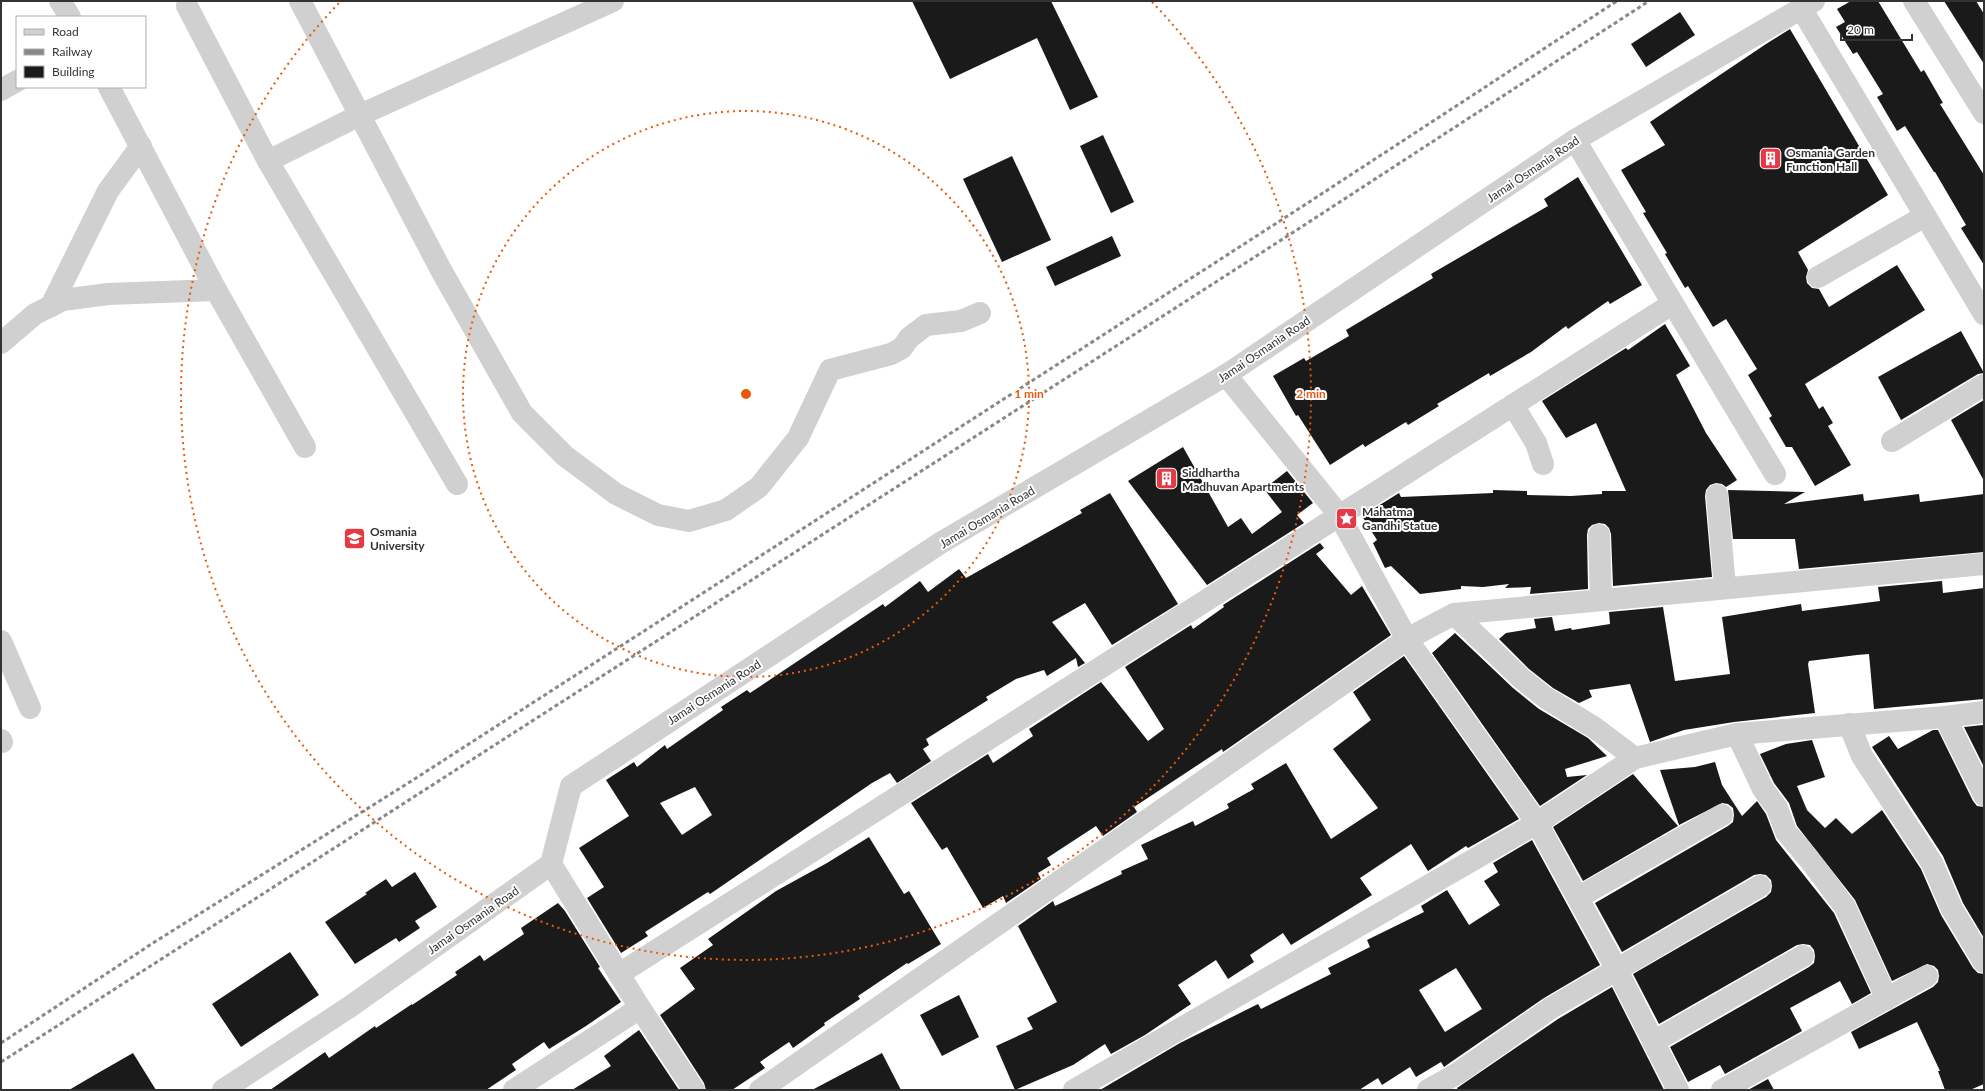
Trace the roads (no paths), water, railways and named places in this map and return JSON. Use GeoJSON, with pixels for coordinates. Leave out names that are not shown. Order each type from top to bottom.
{"type":"FeatureCollection","features":[{"type":"Feature","properties":{"kind":"street"},"geometry":{"type":"LineString","coordinates":[[60,1],[69,16]]}},
{"type":"Feature","properties":{"kind":"street"},"geometry":{"type":"LineString","coordinates":[[300,1],[441,270],[522,413],[565,456],[616,494],[658,515],[689,521],[726,510],[758,486],[798,438],[830,370],[891,354],[902,348],[909,338],[926,325],[961,321],[980,313]]}},
{"type":"Feature","properties":{"kind":"street"},"geometry":{"type":"LineString","coordinates":[[268,161],[360,115],[613,1]]}},
{"type":"Feature","properties":{"kind":"street"},"geometry":{"type":"LineString","coordinates":[[1914,1],[1976,82],[1984,113]]}},
{"type":"Feature","properties":{"kind":"street"},"geometry":{"type":"LineString","coordinates":[[1807,5],[1925,216],[1984,314]]}},
{"type":"Feature","properties":{"kind":"street","name":"Jamai Osmania Road"},"geometry":{"type":"LineString","coordinates":[[223,1090],[351,1006],[551,864],[571,786],[942,542],[1226,375],[1575,140],[1807,5]]}},
{"type":"Feature","properties":{"kind":"street"},"geometry":{"type":"LineString","coordinates":[[187,6],[268,161],[457,484]]}},
{"type":"Feature","properties":{"kind":"street"},"geometry":{"type":"LineString","coordinates":[[1,90],[16,82]]}},
{"type":"Feature","properties":{"kind":"street"},"geometry":{"type":"LineString","coordinates":[[110,88],[216,290],[305,447]]}},
{"type":"Feature","properties":{"kind":"street"},"geometry":{"type":"LineString","coordinates":[[1575,140],[1774,474]]}},
{"type":"Feature","properties":{"kind":"street"},"geometry":{"type":"LineString","coordinates":[[51,306],[108,191],[141,146]]}},
{"type":"Feature","properties":{"kind":"street"},"geometry":{"type":"LineString","coordinates":[[1818,277],[1925,216]]}},
{"type":"Feature","properties":{"kind":"street"},"geometry":{"type":"LineString","coordinates":[[1,343],[35,314],[63,300],[108,294],[216,290]]}},
{"type":"Feature","properties":{"kind":"street"},"geometry":{"type":"LineString","coordinates":[[619,974],[1672,304]]}},
{"type":"Feature","properties":{"kind":"street"},"geometry":{"type":"LineString","coordinates":[[1226,375],[1339,516],[1407,639],[1537,823],[1579,897],[1678,1090]]}},
{"type":"Feature","properties":{"kind":"street"},"geometry":{"type":"LineString","coordinates":[[1892,441],[1984,385]]}},
{"type":"Feature","properties":{"kind":"street"},"geometry":{"type":"LineString","coordinates":[[1513,405],[1536,443],[1543,464]]}},
{"type":"Feature","properties":{"kind":"street"},"geometry":{"type":"LineString","coordinates":[[1717,496],[1726,588]]}},
{"type":"Feature","properties":{"kind":"street"},"geometry":{"type":"LineString","coordinates":[[1599,535],[1601,600]]}},
{"type":"Feature","properties":{"kind":"street"},"geometry":{"type":"LineString","coordinates":[[760,1090],[1407,639],[1454,614],[1984,564]]}},
{"type":"Feature","properties":{"kind":"street"},"geometry":{"type":"LineString","coordinates":[[1454,614],[1521,678],[1541,694],[1595,728],[1635,758]]}},
{"type":"Feature","properties":{"kind":"street"},"geometry":{"type":"LineString","coordinates":[[1,641],[30,708]]}},
{"type":"Feature","properties":{"kind":"street"},"geometry":{"type":"LineString","coordinates":[[1074,1090],[1537,823],[1635,758],[1737,734],[1945,717],[1984,712]]}},
{"type":"Feature","properties":{"kind":"street"},"geometry":{"type":"LineString","coordinates":[[1945,717],[1984,795]]}},
{"type":"Feature","properties":{"kind":"street"},"geometry":{"type":"LineString","coordinates":[[1849,724],[1862,756],[1932,863],[1952,909],[1984,962]]}},
{"type":"Feature","properties":{"kind":"street"},"geometry":{"type":"LineString","coordinates":[[1737,734],[1763,789],[1777,808],[1786,832],[1809,858],[1845,907],[1887,999]]}},
{"type":"Feature","properties":{"kind":"street"},"geometry":{"type":"LineString","coordinates":[[1579,897],[1722,815]]}},
{"type":"Feature","properties":{"kind":"street"},"geometry":{"type":"LineString","coordinates":[[551,864],[640,1008],[694,1090]]}},
{"type":"Feature","properties":{"kind":"street"},"geometry":{"type":"LineString","coordinates":[[1428,1090],[1458,1073],[1551,1008],[1760,886]]}},
{"type":"Feature","properties":{"kind":"street"},"geometry":{"type":"LineString","coordinates":[[1653,1042],[1803,956]]}},
{"type":"Feature","properties":{"kind":"street"},"geometry":{"type":"LineString","coordinates":[[1722,1090],[1927,976]]}},
{"type":"Feature","properties":{"kind":"street"},"geometry":{"type":"LineString","coordinates":[[514,1090],[640,1008]]}},
{"type":"Feature","properties":{"kind":"railway"},"geometry":{"type":"LineString","coordinates":[[1,1043],[153,943],[413,780],[1303,206],[1617,1]]}},
{"type":"Feature","properties":{"kind":"railway"},"geometry":{"type":"LineString","coordinates":[[1,1062],[1289,235],[1649,1]]}},
{"type":"Feature","properties":{"kind":"place","name":"Osmania Garden Function Hall"},"geometry":{"type":"Point","coordinates":[1770,159]}},
{"type":"Feature","properties":{"kind":"place","name":"Siddhartha Madhuvan Apartments"},"geometry":{"type":"Point","coordinates":[1166,479]}},
{"type":"Feature","properties":{"kind":"place","name":"Mahatma Gandhi Statue"},"geometry":{"type":"Point","coordinates":[1347,518]}},
{"type":"Feature","properties":{"kind":"place","name":"Osmania University"},"geometry":{"type":"Point","coordinates":[355,538]}}]}
